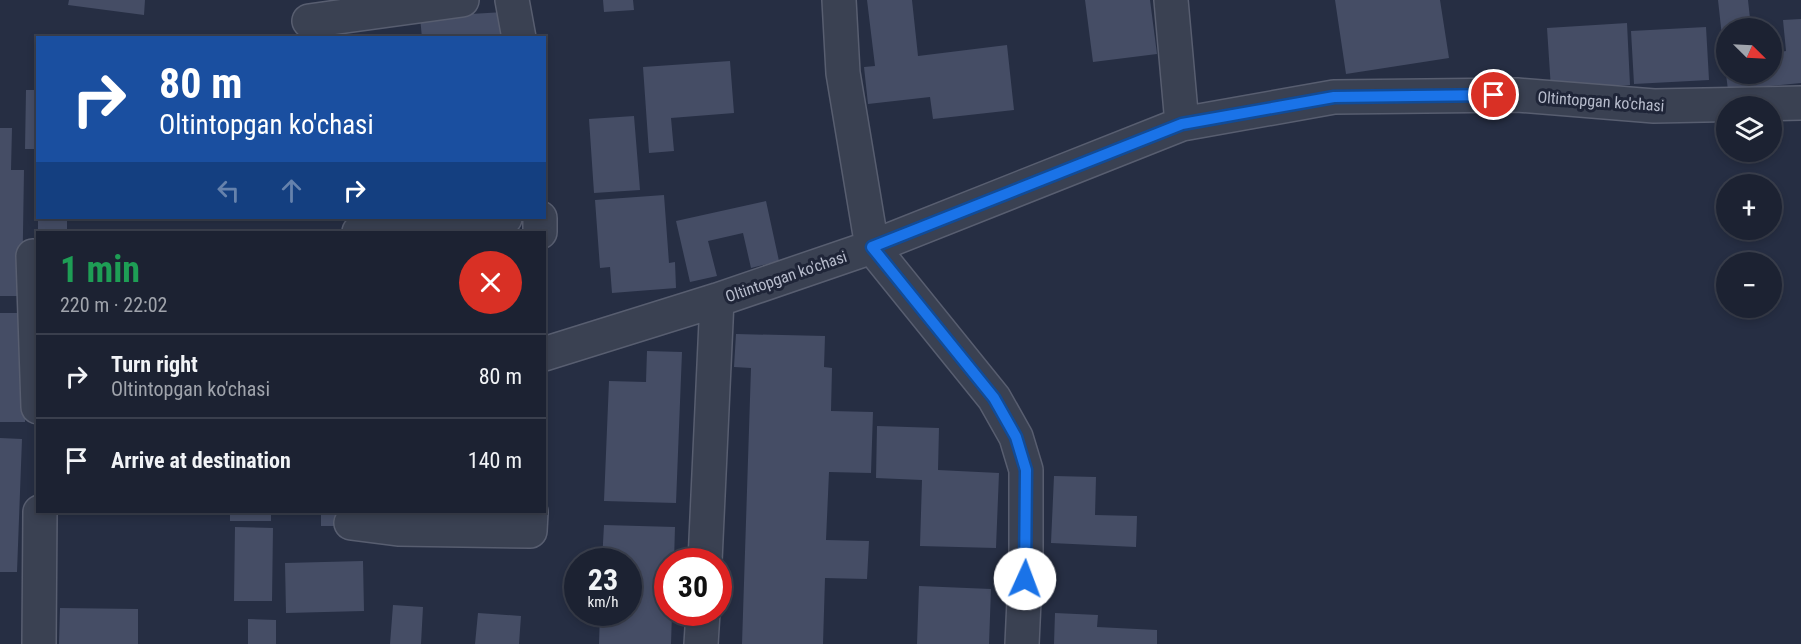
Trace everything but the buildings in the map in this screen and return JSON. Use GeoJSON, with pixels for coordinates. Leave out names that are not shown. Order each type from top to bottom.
{"type":"FeatureCollection","features":[{"type":"Feature","properties":{"kind":"street"},"geometry":{"type":"LineString","coordinates":[[309,21],[462,0]]}},
{"type":"Feature","properties":{"kind":"street"},"geometry":{"type":"LineString","coordinates":[[512,0],[519,36]]}},
{"type":"Feature","properties":{"kind":"street"},"geometry":{"type":"LineString","coordinates":[[839,0],[843,73],[872,247],[994,398],[1016,437],[1026,470],[1026,557],[1022,644]]}},
{"type":"Feature","properties":{"kind":"street"},"geometry":{"type":"LineString","coordinates":[[1171,0],[1182,124]]}},
{"type":"Feature","properties":{"kind":"street","name":"Oltintopgan ko'chasi"},"geometry":{"type":"LineString","coordinates":[[546,353],[717,300],[872,247],[1182,124],[1334,97],[1517,94],[1654,106],[1801,103]]}},
{"type":"Feature","properties":{"kind":"street"},"geometry":{"type":"LineString","coordinates":[[395,231],[497,219]]}},
{"type":"Feature","properties":{"kind":"street"},"geometry":{"type":"LineString","coordinates":[[33,256],[36,347]]}},
{"type":"Feature","properties":{"kind":"street"},"geometry":{"type":"LineString","coordinates":[[706,548],[717,300]]}},
{"type":"Feature","properties":{"kind":"street"},"geometry":{"type":"LineString","coordinates":[[39,644],[40,513]]}},
{"type":"Feature","properties":{"kind":"street"},"geometry":{"type":"LineString","coordinates":[[351,522],[398,529],[530,521]]}},
{"type":"Feature","properties":{"kind":"street"},"geometry":{"type":"LineString","coordinates":[[701,644],[702,626]]}},
{"type":"Feature","properties":{"kind":"route"},"geometry":{"type":"LineString","coordinates":[[1025,579],[1026,470],[1016,437],[994,398],[872,247],[1182,124],[1334,97],[1494,95]]}}]}
